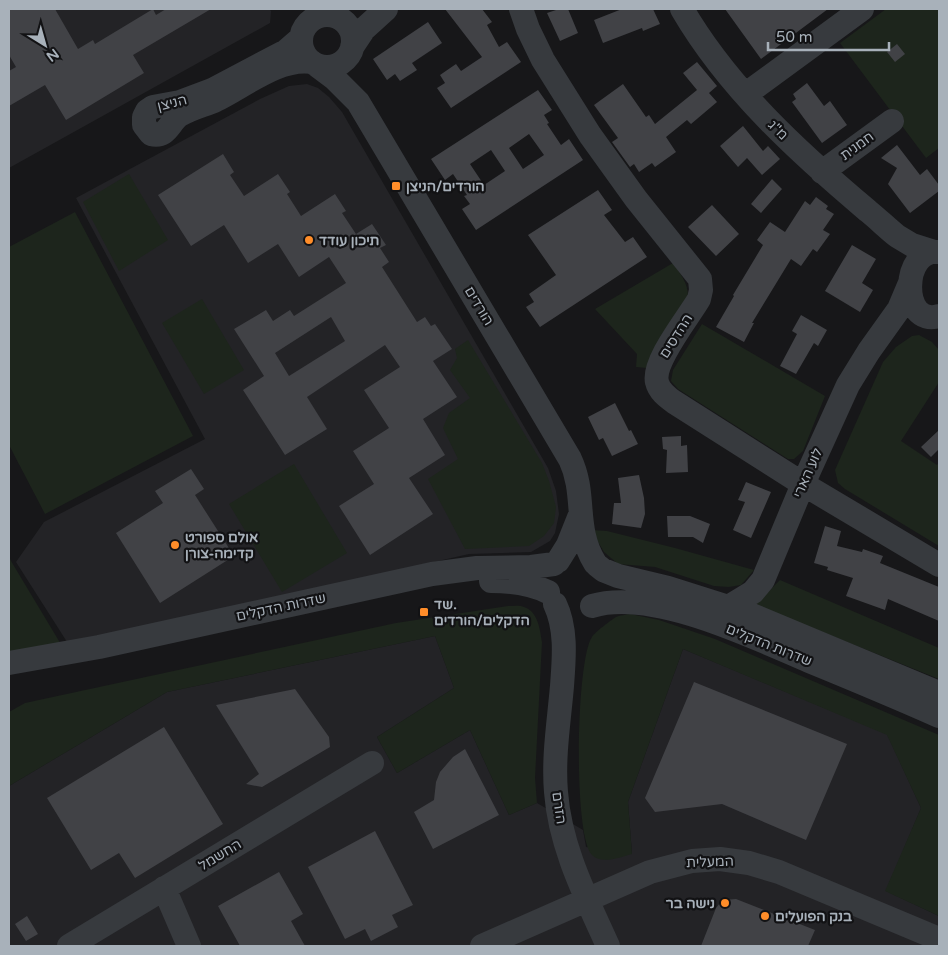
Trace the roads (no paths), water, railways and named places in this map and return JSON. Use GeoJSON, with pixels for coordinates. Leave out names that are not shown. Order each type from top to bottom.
{"type":"FeatureCollection","features":[{"type":"Feature","properties":{"kind":"street"},"geometry":{"type":"LineString","coordinates":[[301,9],[303,22],[302,50],[314,64],[323,67],[335,66],[345,59],[364,29],[386,9]]}},
{"type":"Feature","properties":{"kind":"street"},"geometry":{"type":"LineString","coordinates":[[301,36],[311,20],[327,14],[357,16],[377,9]]}},
{"type":"Feature","properties":{"kind":"street","name":"ההדסים"},"geometry":{"type":"LineString","coordinates":[[521,9],[543,60],[590,135],[636,199],[700,279],[700,296],[659,363],[656,374],[659,387],[674,402],[803,484],[939,566]]}},
{"type":"Feature","properties":{"kind":"street","name":"מ\"ג"},"geometry":{"type":"LineString","coordinates":[[682,9],[707,47],[746,94],[776,128],[822,172],[894,234],[912,245],[937,252]]}},
{"type":"Feature","properties":{"kind":"street"},"geometry":{"type":"LineString","coordinates":[[746,94],[862,9]]}},
{"type":"Feature","properties":{"kind":"street"},"geometry":{"type":"LineString","coordinates":[[327,14],[344,23],[349,29],[352,37],[351,50]]}},
{"type":"Feature","properties":{"kind":"street","name":"הניצן"},"geometry":{"type":"LineString","coordinates":[[301,36],[286,51],[212,90],[186,101],[151,108],[145,115],[144,125],[151,134],[162,134],[167,130],[172,121],[181,114],[216,100],[280,66],[296,61],[314,64]]}},
{"type":"Feature","properties":{"kind":"street","name":"הורדים"},"geometry":{"type":"LineString","coordinates":[[351,50],[351,78],[358,102]]}},
{"type":"Feature","properties":{"kind":"street","name":"הורדים"},"geometry":{"type":"LineString","coordinates":[[314,64],[335,79],[358,102],[570,459],[579,486],[580,515],[584,541],[596,565]]}},
{"type":"Feature","properties":{"kind":"street","name":"חמנית"},"geometry":{"type":"LineString","coordinates":[[822,172],[892,121]]}},
{"type":"Feature","properties":{"kind":"street","name":"מ\"ג"},"geometry":{"type":"LineString","coordinates":[[894,234],[908,257],[911,277],[910,293],[915,306],[920,313],[934,319]]}},
{"type":"Feature","properties":{"kind":"street","name":"לוע הארי"},"geometry":{"type":"LineString","coordinates":[[730,606],[753,592],[763,580],[803,484],[848,385],[865,356],[899,308],[911,277],[922,257],[937,252]]}},
{"type":"Feature","properties":{"kind":"street","name":"לוע הארי"},"geometry":{"type":"LineString","coordinates":[[882,333],[899,323],[934,319]]}},
{"type":"Feature","properties":{"kind":"street","name":"הורדים"},"geometry":{"type":"LineString","coordinates":[[556,562],[568,544],[580,515]]}},
{"type":"Feature","properties":{"kind":"street"},"geometry":{"type":"LineString","coordinates":[[575,555],[587,558],[596,565],[603,578],[603,587],[598,599],[590,607],[571,611],[552,598],[547,579],[556,562],[566,556],[575,555]]}},
{"type":"Feature","properties":{"kind":"street","name":"שדרות הדקלים"},"geometry":{"type":"LineString","coordinates":[[9,663],[99,647],[432,574],[477,568],[531,567],[556,562]]}},
{"type":"Feature","properties":{"kind":"street","name":"שדרות הדקלים"},"geometry":{"type":"LineString","coordinates":[[596,565],[618,576],[655,584],[730,606],[939,693]]}},
{"type":"Feature","properties":{"kind":"street","name":"שדרות הדקלים"},"geometry":{"type":"LineString","coordinates":[[9,677],[101,660],[442,586],[469,582],[519,582],[537,587],[552,598]]}},
{"type":"Feature","properties":{"kind":"street","name":"הזרם"},"geometry":{"type":"LineString","coordinates":[[552,598],[560,615],[563,632],[564,660],[556,768],[556,794],[560,819],[566,844],[587,900],[608,946]]}},
{"type":"Feature","properties":{"kind":"street","name":"שדרות הדקלים"},"geometry":{"type":"LineString","coordinates":[[590,607],[615,601],[651,604],[708,621],[749,636],[939,716]]}},
{"type":"Feature","properties":{"kind":"street","name":"הזרם"},"geometry":{"type":"LineString","coordinates":[[564,660],[573,633],[590,607]]}},
{"type":"Feature","properties":{"kind":"street","name":"החשמל"},"geometry":{"type":"LineString","coordinates":[[68,946],[372,763]]}},
{"type":"Feature","properties":{"kind":"street","name":"המעלית"},"geometry":{"type":"LineString","coordinates":[[482,946],[636,878],[671,866],[706,860],[735,860],[779,872],[939,939]]}},
{"type":"Feature","properties":{"kind":"street"},"geometry":{"type":"LineString","coordinates":[[164,888],[190,946]]}},
{"type":"Feature","properties":{"kind":"place","name":"הורדים/הניצן"},"geometry":{"type":"Point","coordinates":[396,186]}},
{"type":"Feature","properties":{"kind":"place","name":"תיכון עודד"},"geometry":{"type":"Point","coordinates":[309,240]}},
{"type":"Feature","properties":{"kind":"place","name":"אולם ספורט קדימה-צורן"},"geometry":{"type":"Point","coordinates":[175,545]}},
{"type":"Feature","properties":{"kind":"place","name":"שד. הדקלים/הורדים"},"geometry":{"type":"Point","coordinates":[424,612]}},
{"type":"Feature","properties":{"kind":"place","name":"נישה בר"},"geometry":{"type":"Point","coordinates":[725,903]}},
{"type":"Feature","properties":{"kind":"place","name":"בנק הפועלים"},"geometry":{"type":"Point","coordinates":[765,916]}}]}
